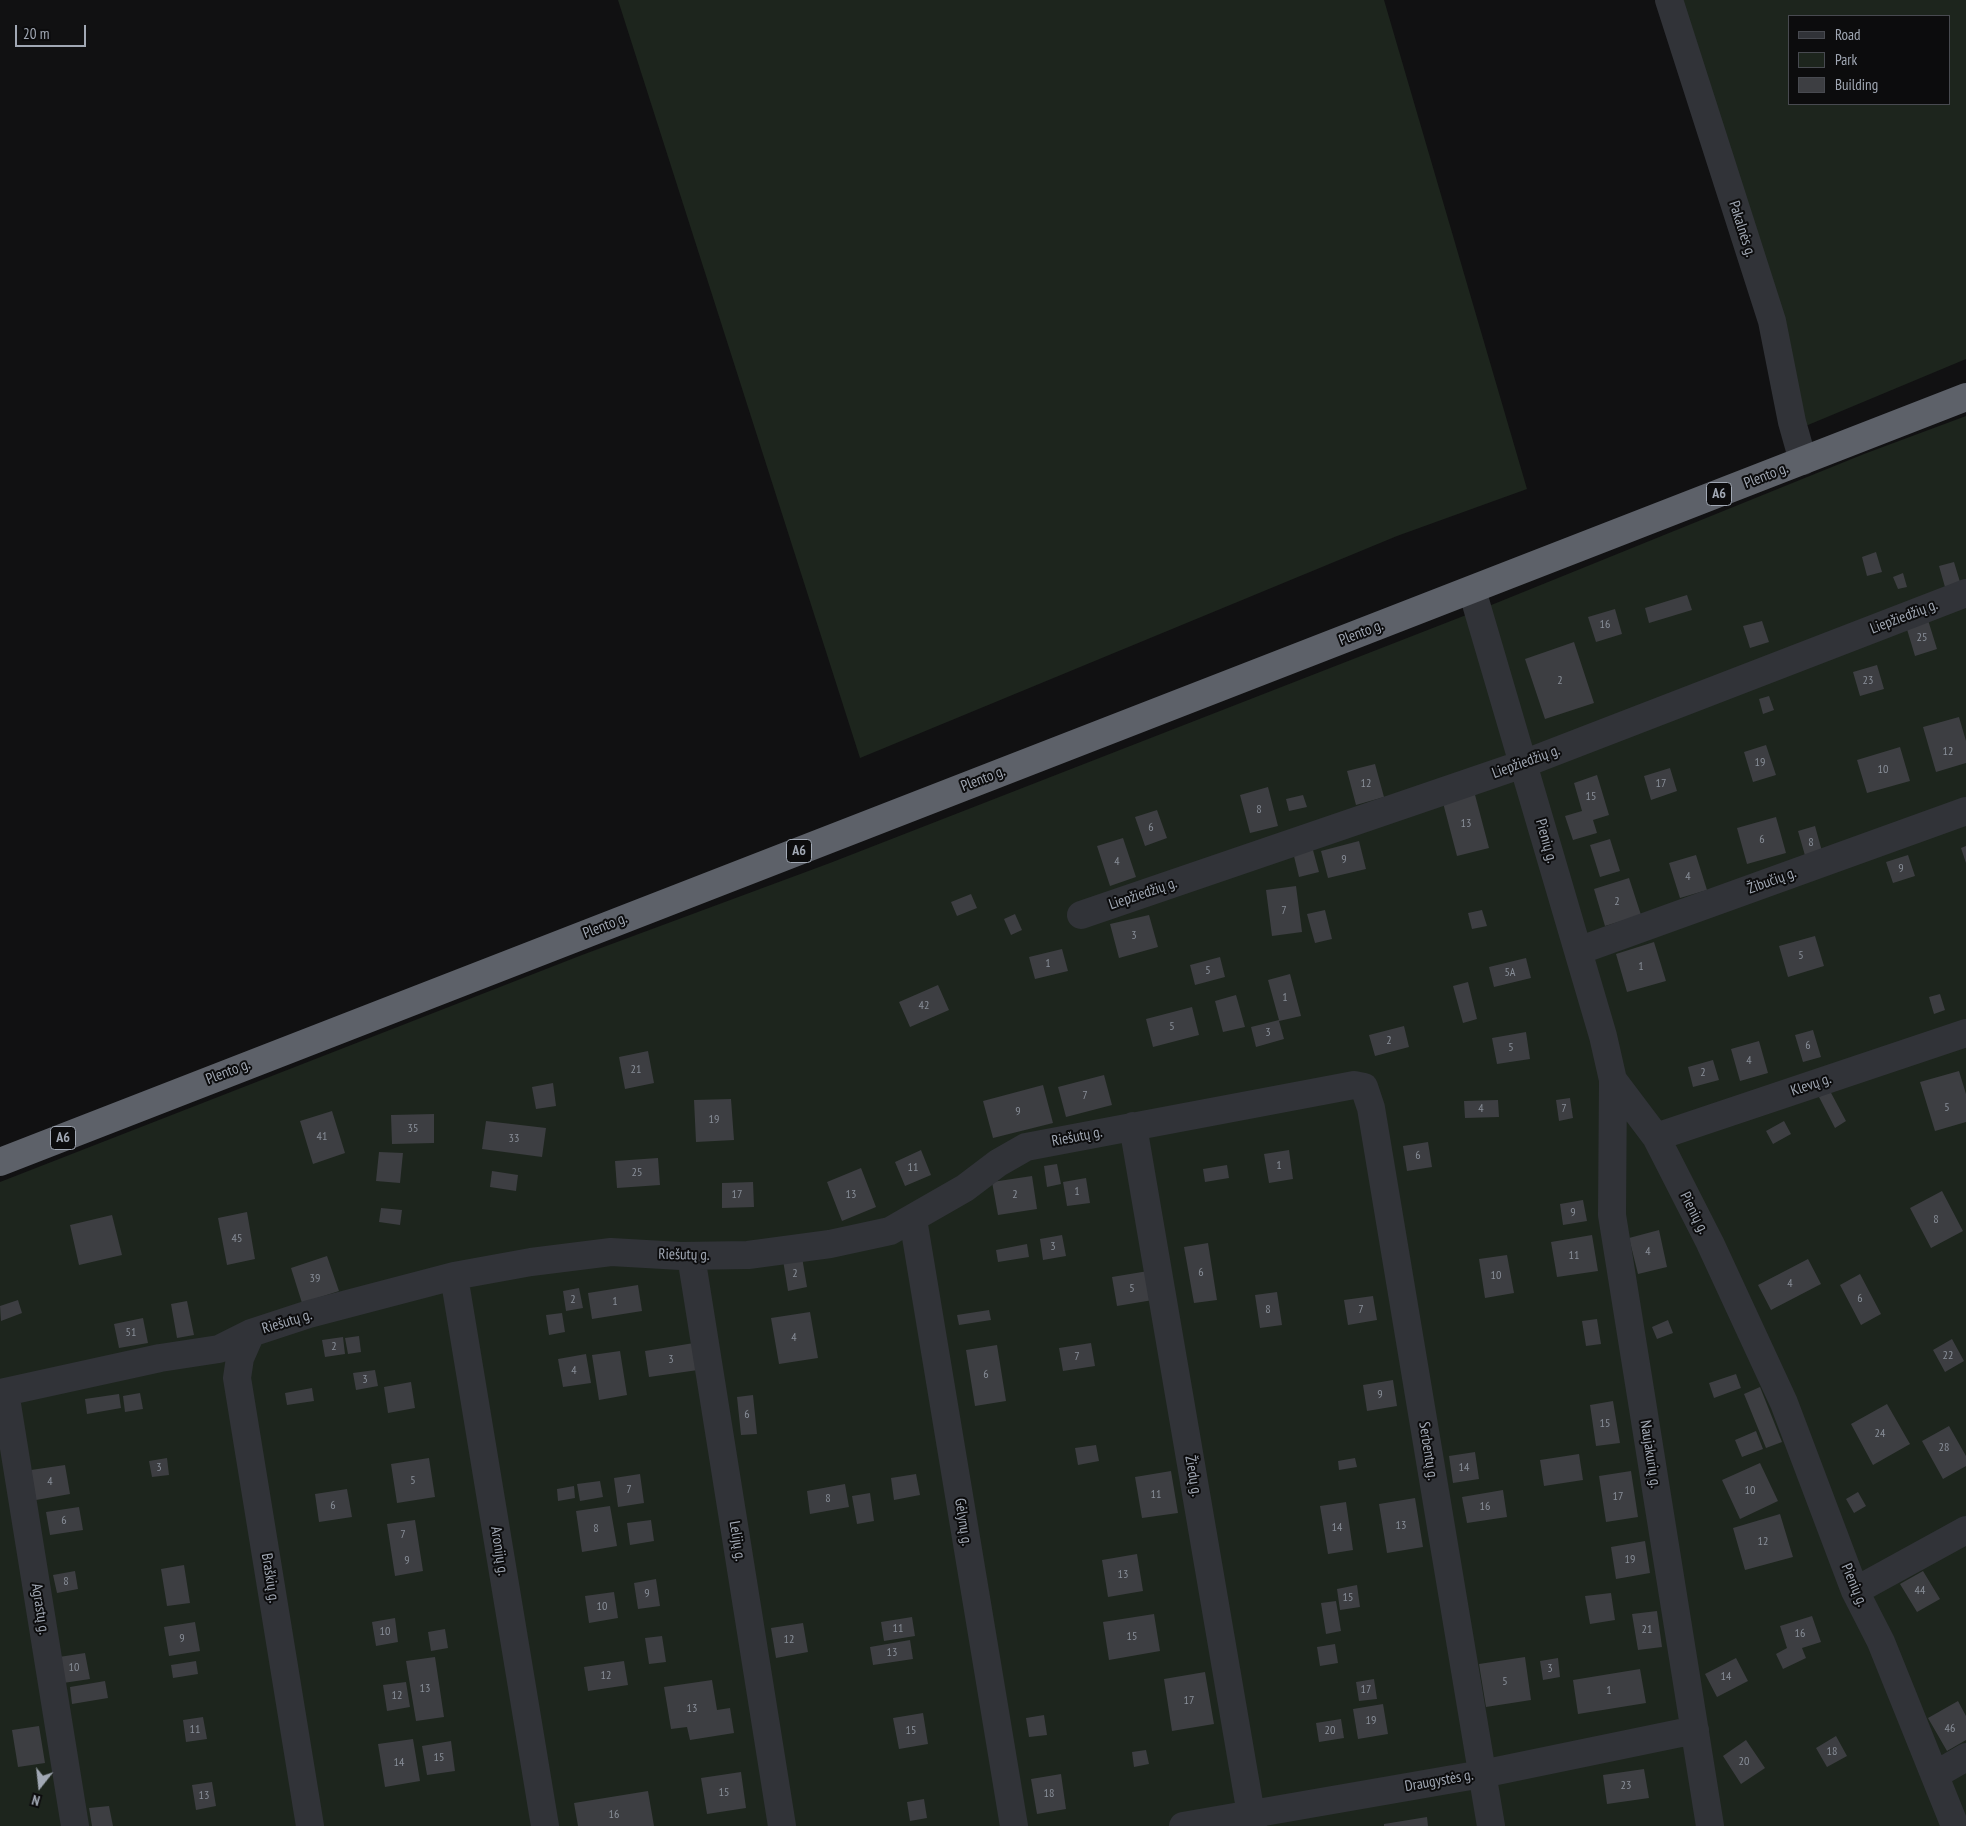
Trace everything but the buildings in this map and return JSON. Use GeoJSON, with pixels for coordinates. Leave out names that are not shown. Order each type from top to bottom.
{"type":"FeatureCollection","features":[{"type":"Feature","properties":{"kind":"highway","name":"Plento g."},"geometry":{"type":"LineString","coordinates":[[0,1162],[1804,462],[1966,397]]}},
{"type":"Feature","properties":{"kind":"street","name":"Pakalnės g."},"geometry":{"type":"LineString","coordinates":[[1669,0],[1772,322],[1792,422],[1804,462]]}},
{"type":"Feature","properties":{"kind":"street","name":"Pienių g."},"geometry":{"type":"LineString","coordinates":[[1472,590],[1578,950],[1613,1080],[1656,1137],[1710,1243],[1784,1403],[1855,1591],[1881,1642],[1955,1826]]}},
{"type":"Feature","properties":{"kind":"street","name":"Liepžiedžių g."},"geometry":{"type":"LineString","coordinates":[[1081,915],[1523,764],[1966,593]]}},
{"type":"Feature","properties":{"kind":"street","name":"Žibučių g."},"geometry":{"type":"LineString","coordinates":[[1578,950],[1966,811]]}},
{"type":"Feature","properties":{"kind":"street","name":"Klevų g."},"geometry":{"type":"LineString","coordinates":[[1656,1137],[1966,1033]]}},
{"type":"Feature","properties":{"kind":"street","name":"Naujakurių g."},"geometry":{"type":"LineString","coordinates":[[1613,1080],[1612,1215],[1710,1826]]}},
{"type":"Feature","properties":{"kind":"street","name":"Riešutų g."},"geometry":{"type":"LineString","coordinates":[[2,1393],[160,1358],[219,1349],[251,1333],[309,1314],[454,1276],[531,1262],[611,1252],[691,1256],[748,1254],[830,1244],[890,1231],[965,1188],[998,1163],[1026,1148],[1354,1085]]}},
{"type":"Feature","properties":{"kind":"street","name":"Serbentų g."},"geometry":{"type":"LineString","coordinates":[[1354,1085],[1364,1087],[1371,1108],[1491,1826]]}},
{"type":"Feature","properties":{"kind":"street","name":"Žiedų g."},"geometry":{"type":"LineString","coordinates":[[1133,1126],[1252,1820]]}},
{"type":"Feature","properties":{"kind":"street","name":"Gėlynų g."},"geometry":{"type":"LineString","coordinates":[[913,1219],[1014,1826]]}},
{"type":"Feature","properties":{"kind":"street","name":"Lelijų g."},"geometry":{"type":"LineString","coordinates":[[691,1256],[782,1826]]}},
{"type":"Feature","properties":{"kind":"street","name":"Aronijų g."},"geometry":{"type":"LineString","coordinates":[[454,1276],[545,1826]]}},
{"type":"Feature","properties":{"kind":"street","name":"Braškių g."},"geometry":{"type":"LineString","coordinates":[[251,1333],[240,1358],[238,1378],[310,1826]]}},
{"type":"Feature","properties":{"kind":"street","name":"Agrastų g."},"geometry":{"type":"LineString","coordinates":[[2,1393],[75,1826]]}},
{"type":"Feature","properties":{"kind":"street"},"geometry":{"type":"LineString","coordinates":[[1855,1591],[1966,1530]]}},
{"type":"Feature","properties":{"kind":"street","name":"Draugystės g."},"geometry":{"type":"LineString","coordinates":[[1183,1826],[1252,1820],[1695,1730]]}},
{"type":"Feature","properties":{"kind":"street"},"geometry":{"type":"LineString","coordinates":[[1934,1775],[1966,1757]]}},
{"type":"Feature","properties":{"kind":"green space"},"geometry":{"type":"Polygon","coordinates":[[[618,0],[1384,0],[1527,489],[1397,536],[860,758],[618,0]]]}},
{"type":"Feature","properties":{"kind":"green space"},"geometry":{"type":"Polygon","coordinates":[[[1665,0],[1966,0],[1966,359],[1808,425],[1792,422],[1665,0]]]}},
{"type":"Feature","properties":{"kind":"green space"},"geometry":{"type":"Polygon","coordinates":[[[1966,416],[1966,1826],[0,1826],[0,1182],[582,955],[830,863],[1479,610],[1864,454],[1966,416]]]}}]}
